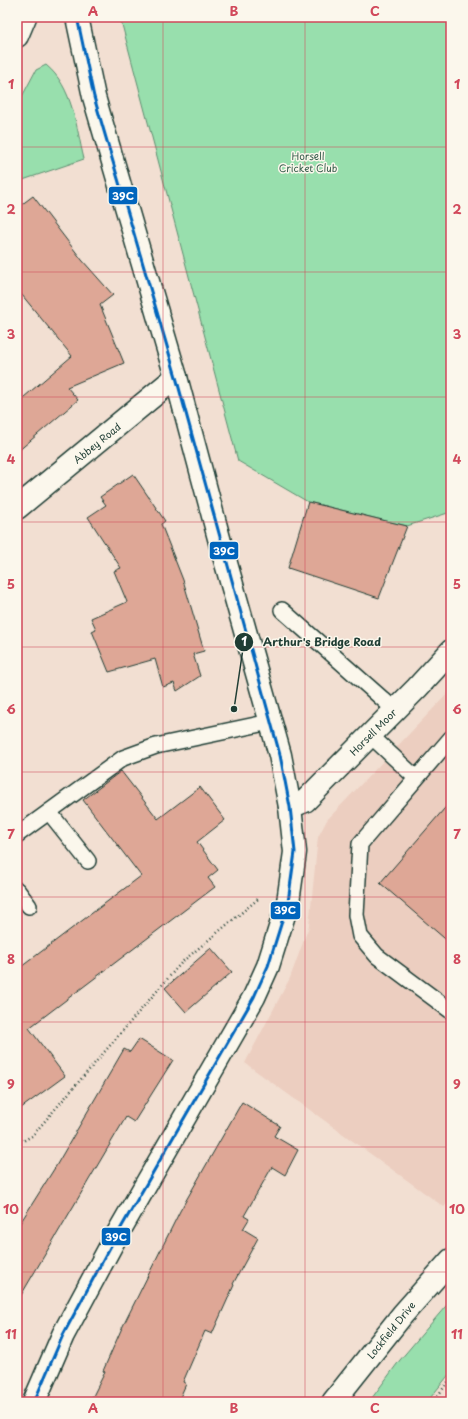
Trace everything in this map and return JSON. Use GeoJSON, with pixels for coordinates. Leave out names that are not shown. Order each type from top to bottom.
{"type":"FeatureCollection","features":[{"type":"Feature","properties":{"kind":"street"},"geometry":{"type":"LineString","coordinates":[[17,36],[25,17]]}},
{"type":"Feature","properties":{"kind":"street"},"geometry":{"type":"LineString","coordinates":[[34,1402],[63,1335],[107,1252],[254,997],[268,966],[288,902],[295,852],[290,807],[280,755],[176,377],[94,97],[77,17]]}},
{"type":"Feature","properties":{"kind":"street","name":"Abbey Road"},"geometry":{"type":"LineString","coordinates":[[17,508],[176,377]]}},
{"type":"Feature","properties":{"kind":"street","name":"Horsell Moor"},"geometry":{"type":"LineString","coordinates":[[290,807],[305,801],[451,651]]}},
{"type":"Feature","properties":{"kind":"street","name":"Lockfield Drive"},"geometry":{"type":"LineString","coordinates":[[332,1402],[403,1314],[451,1260]]}},
{"type":"Feature","properties":{"kind":"lane"},"geometry":{"type":"LineString","coordinates":[[282,610],[395,710]]}},
{"type":"Feature","properties":{"kind":"lane"},"geometry":{"type":"LineString","coordinates":[[17,835],[122,758],[156,746],[270,722]]}},
{"type":"Feature","properties":{"kind":"lane"},"geometry":{"type":"LineString","coordinates":[[370,735],[416,778]]}},
{"type":"Feature","properties":{"kind":"lane"},"geometry":{"type":"LineString","coordinates":[[451,738],[360,844],[356,915],[360,936],[377,956],[451,1011]]}},
{"type":"Feature","properties":{"kind":"lane"},"geometry":{"type":"LineString","coordinates":[[49,812],[88,861]]}},
{"type":"Feature","properties":{"kind":"lane"},"geometry":{"type":"LineString","coordinates":[[17,890],[30,906]]}},
{"type":"Feature","properties":{"kind":"path"},"geometry":{"type":"LineString","coordinates":[[17,1138],[23,1141],[32,1136],[182,962],[293,871]]}},
{"type":"Feature","properties":{"kind":"path"},"geometry":{"type":"LineString","coordinates":[[433,1402],[451,1378]]}},
{"type":"Feature","properties":{"kind":"shaded area"},"geometry":{"type":"Polygon","coordinates":[[[451,690],[451,1200],[444,1207],[245,1063],[290,978],[309,926],[318,837],[327,820],[451,690]]]}},
{"type":"Feature","properties":{"kind":"green space","name":"Horsell Cricket Club"},"geometry":{"type":"Polygon","coordinates":[[[120,17],[451,17],[451,512],[407,526],[308,502],[238,461],[120,17]]]}},
{"type":"Feature","properties":{"kind":"green space"},"geometry":{"type":"Polygon","coordinates":[[[46,65],[55,74],[68,96],[76,121],[84,159],[17,182],[17,106],[36,70],[46,65]]]}},
{"type":"Feature","properties":{"kind":"green space"},"geometry":{"type":"Polygon","coordinates":[[[451,1300],[451,1372],[427,1402],[369,1402],[400,1360],[451,1300]]]}},
{"type":"Feature","properties":{"kind":"building"},"geometry":{"type":"Polygon","coordinates":[[[33,196],[82,260],[113,295],[100,305],[124,363],[67,387],[78,400],[17,452],[17,403],[72,356],[17,289],[17,208],[33,196]]]}},
{"type":"Feature","properties":{"kind":"building"},"geometry":{"type":"Polygon","coordinates":[[[133,474],[165,521],[161,524],[183,580],[204,651],[193,654],[200,676],[177,691],[174,683],[163,687],[155,659],[109,672],[92,631],[96,629],[91,618],[127,602],[114,571],[121,568],[88,517],[106,505],[100,497],[133,474]]]}},
{"type":"Feature","properties":{"kind":"building"},"geometry":{"type":"Polygon","coordinates":[[[308,502],[407,526],[379,598],[288,568],[308,502]]]}},
{"type":"Feature","properties":{"kind":"building"},"geometry":{"type":"Polygon","coordinates":[[[121,771],[158,819],[200,787],[225,820],[197,842],[218,870],[208,878],[215,887],[29,1028],[65,1076],[17,1111],[17,970],[141,876],[83,800],[121,771]]]}},
{"type":"Feature","properties":{"kind":"building"},"geometry":{"type":"Polygon","coordinates":[[[451,801],[451,944],[380,883],[451,801]]]}},
{"type":"Feature","properties":{"kind":"building"},"geometry":{"type":"Polygon","coordinates":[[[211,948],[232,972],[186,1012],[165,988],[211,948]]]}},
{"type":"Feature","properties":{"kind":"building"},"geometry":{"type":"Polygon","coordinates":[[[139,1039],[173,1060],[134,1122],[126,1117],[17,1302],[17,1228],[56,1166],[124,1049],[130,1052],[139,1039]]]}},
{"type":"Feature","properties":{"kind":"building"},"geometry":{"type":"Polygon","coordinates":[[[242,1102],[280,1126],[274,1136],[298,1150],[285,1175],[272,1167],[244,1216],[249,1219],[243,1229],[258,1238],[233,1284],[234,1285],[212,1334],[205,1331],[183,1382],[186,1384],[178,1402],[90,1402],[105,1372],[103,1371],[121,1330],[180,1211],[242,1102]]]}},
{"type":"Feature","properties":{"kind":"transit line","name":"39C"},"geometry":{"type":"LineString","coordinates":[[34,1402],[63,1335],[114,1240],[254,997],[268,966],[288,902],[295,852],[290,807],[280,755],[176,377],[94,97],[77,17]]}},
{"type":"Feature","properties":{"kind":"place","name":"Arthur's Bridge Road"},"geometry":{"type":"Point","coordinates":[234,709]}}]}
